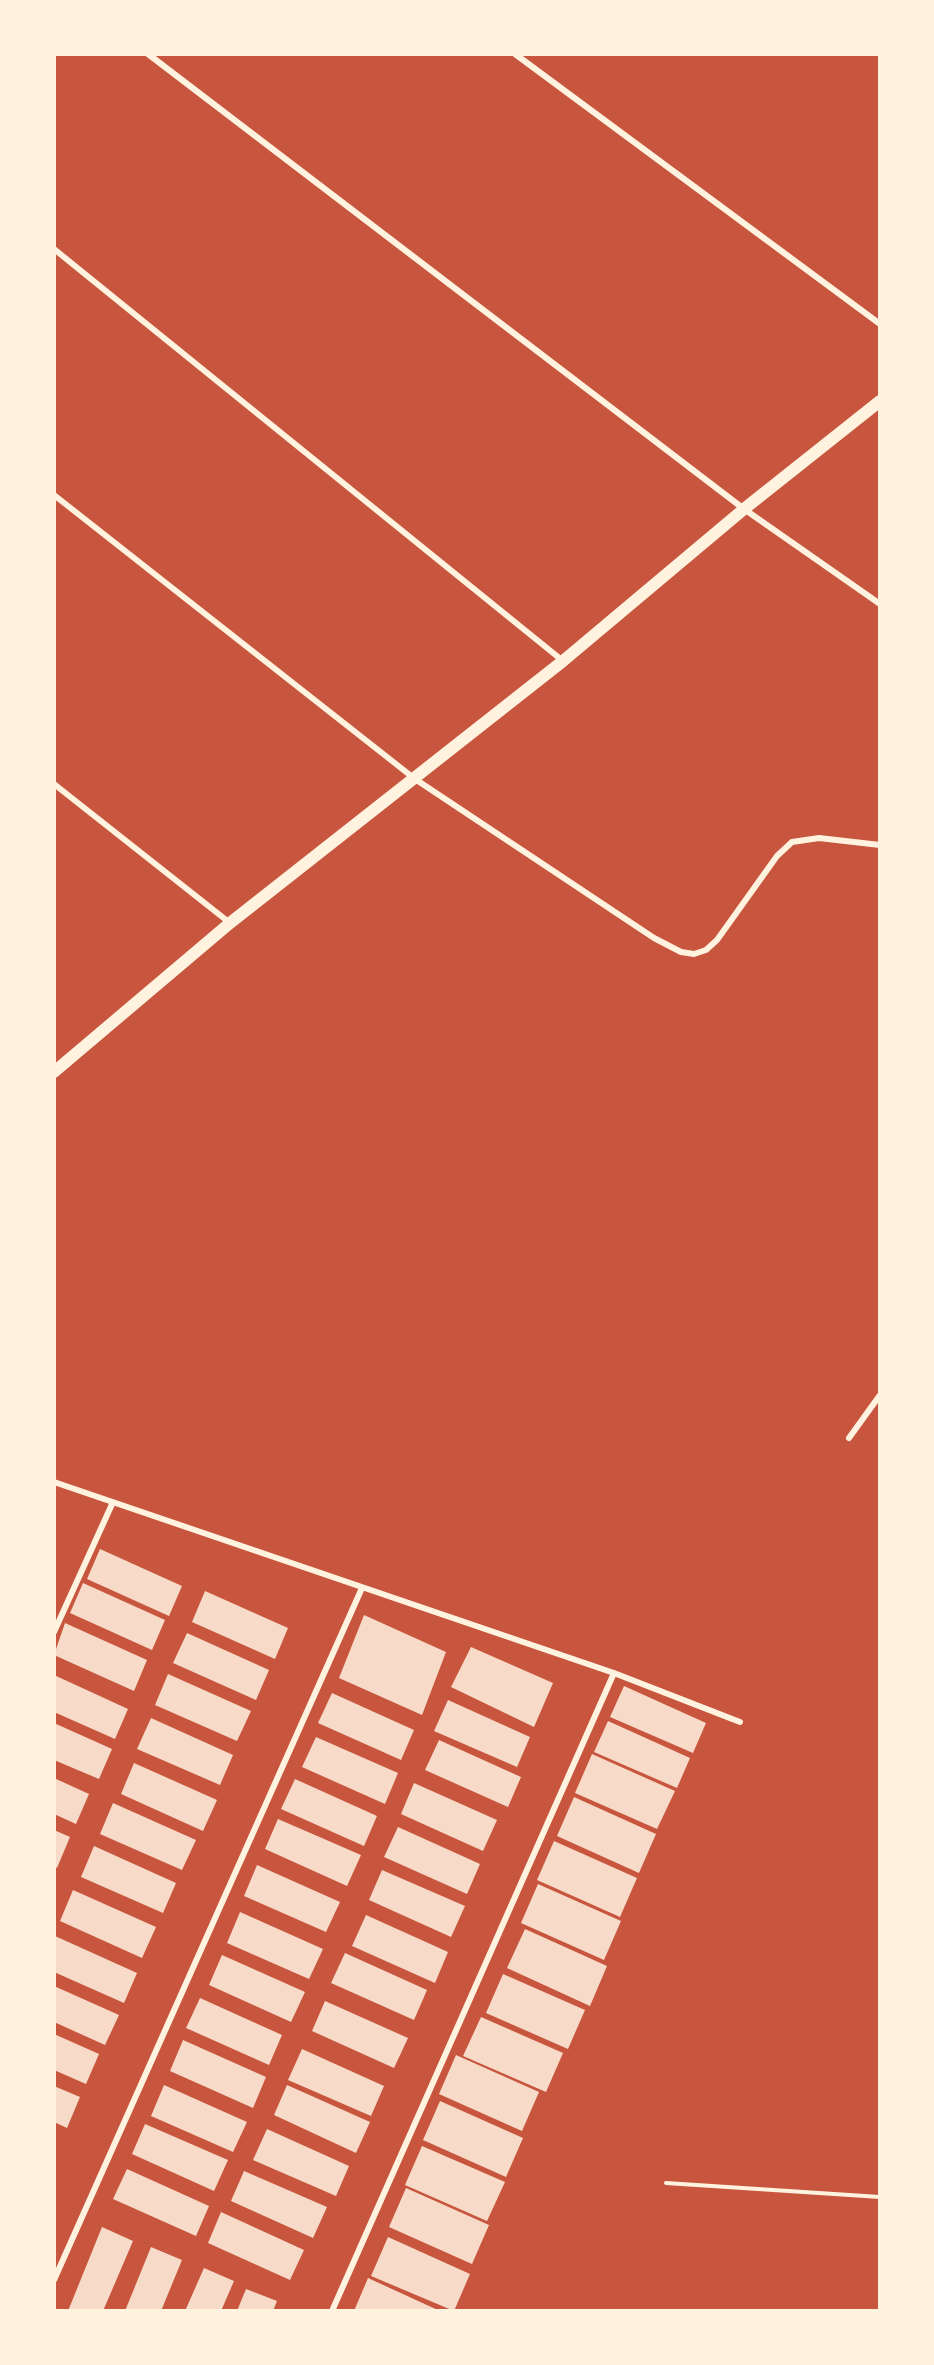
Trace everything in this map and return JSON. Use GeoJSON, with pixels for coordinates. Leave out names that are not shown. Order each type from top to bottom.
{"type":"FeatureCollection","features":[{"type":"Feature","properties":{"kind":"main road"},"geometry":{"type":"LineString","coordinates":[[54,1072],[230,923],[563,661],[744,509],[880,401]]}},
{"type":"Feature","properties":{"kind":"street"},"geometry":{"type":"LineString","coordinates":[[148,54],[744,509],[880,604]]}},
{"type":"Feature","properties":{"kind":"street"},"geometry":{"type":"LineString","coordinates":[[515,54],[880,324]]}},
{"type":"Feature","properties":{"kind":"street"},"geometry":{"type":"LineString","coordinates":[[54,249],[563,661]]}},
{"type":"Feature","properties":{"kind":"street"},"geometry":{"type":"LineString","coordinates":[[54,495],[415,779],[654,938],[681,952],[693,954],[705,950],[717,940],[777,855],[792,842],[819,838],[880,845]]}},
{"type":"Feature","properties":{"kind":"street"},"geometry":{"type":"LineString","coordinates":[[54,784],[230,923]]}},
{"type":"Feature","properties":{"kind":"street"},"geometry":{"type":"LineString","coordinates":[[849,1438],[880,1395]]}},
{"type":"Feature","properties":{"kind":"street"},"geometry":{"type":"LineString","coordinates":[[54,1482],[614,1673],[740,1722]]}},
{"type":"Feature","properties":{"kind":"street"},"geometry":{"type":"LineString","coordinates":[[54,1632],[113,1502]]}},
{"type":"Feature","properties":{"kind":"street"},"geometry":{"type":"LineString","coordinates":[[54,2280],[362,1588]]}},
{"type":"Feature","properties":{"kind":"street"},"geometry":{"type":"LineString","coordinates":[[332,2311],[614,1673]]}},
{"type":"Feature","properties":{"kind":"path"},"geometry":{"type":"LineString","coordinates":[[666,2183],[880,2197]]}},
{"type":"Feature","properties":{"kind":"building"},"geometry":{"type":"Polygon","coordinates":[[[100,1549],[182,1586],[169,1616],[87,1579],[100,1549]]]}},
{"type":"Feature","properties":{"kind":"building"},"geometry":{"type":"Polygon","coordinates":[[[83,1583],[165,1620],[152,1650],[70,1613],[83,1583]]]}},
{"type":"Feature","properties":{"kind":"building"},"geometry":{"type":"Polygon","coordinates":[[[205,1591],[288,1628],[275,1659],[192,1622],[205,1591]]]}},
{"type":"Feature","properties":{"kind":"building"},"geometry":{"type":"Polygon","coordinates":[[[364,1615],[446,1652],[422,1715],[339,1678],[364,1615]]]}},
{"type":"Feature","properties":{"kind":"building"},"geometry":{"type":"Polygon","coordinates":[[[65,1623],[147,1660],[134,1691],[54,1655],[65,1623]]]}},
{"type":"Feature","properties":{"kind":"building"},"geometry":{"type":"Polygon","coordinates":[[[187,1633],[269,1670],[256,1700],[173,1663],[187,1633]]]}},
{"type":"Feature","properties":{"kind":"building"},"geometry":{"type":"Polygon","coordinates":[[[471,1647],[553,1683],[534,1727],[451,1687],[471,1647]]]}},
{"type":"Feature","properties":{"kind":"building"},"geometry":{"type":"Polygon","coordinates":[[[168,1674],[251,1711],[237,1741],[155,1705],[168,1674]]]}},
{"type":"Feature","properties":{"kind":"building"},"geometry":{"type":"Polygon","coordinates":[[[54,1675],[128,1709],[115,1739],[54,1712],[54,1675]]]}},
{"type":"Feature","properties":{"kind":"building"},"geometry":{"type":"Polygon","coordinates":[[[624,1686],[706,1723],[693,1753],[610,1717],[624,1686]]]}},
{"type":"Feature","properties":{"kind":"building"},"geometry":{"type":"Polygon","coordinates":[[[332,1693],[414,1730],[401,1760],[318,1723],[332,1693]]]}},
{"type":"Feature","properties":{"kind":"building"},"geometry":{"type":"Polygon","coordinates":[[[448,1700],[530,1737],[517,1767],[434,1731],[448,1700]]]}},
{"type":"Feature","properties":{"kind":"building"},"geometry":{"type":"Polygon","coordinates":[[[151,1718],[233,1755],[220,1785],[137,1749],[151,1718]]]}},
{"type":"Feature","properties":{"kind":"building"},"geometry":{"type":"Polygon","coordinates":[[[608,1721],[690,1758],[677,1788],[594,1752],[608,1721]]]}},
{"type":"Feature","properties":{"kind":"building"},"geometry":{"type":"Polygon","coordinates":[[[54,1723],[112,1749],[99,1779],[54,1760],[54,1723]]]}},
{"type":"Feature","properties":{"kind":"building"},"geometry":{"type":"Polygon","coordinates":[[[316,1737],[398,1773],[385,1804],[302,1767],[316,1737]]]}},
{"type":"Feature","properties":{"kind":"building"},"geometry":{"type":"Polygon","coordinates":[[[439,1740],[521,1777],[508,1807],[425,1770],[439,1740]]]}},
{"type":"Feature","properties":{"kind":"building"},"geometry":{"type":"Polygon","coordinates":[[[592,1754],[675,1791],[657,1829],[575,1793],[592,1754]]]}},
{"type":"Feature","properties":{"kind":"building"},"geometry":{"type":"Polygon","coordinates":[[[134,1763],[217,1800],[203,1831],[121,1794],[134,1763]]]}},
{"type":"Feature","properties":{"kind":"building"},"geometry":{"type":"Polygon","coordinates":[[[54,1778],[89,1794],[76,1824],[54,1814],[54,1778]]]}},
{"type":"Feature","properties":{"kind":"building"},"geometry":{"type":"Polygon","coordinates":[[[295,1779],[377,1816],[364,1846],[281,1809],[295,1779]]]}},
{"type":"Feature","properties":{"kind":"building"},"geometry":{"type":"Polygon","coordinates":[[[414,1783],[497,1820],[483,1851],[401,1814],[414,1783]]]}},
{"type":"Feature","properties":{"kind":"building"},"geometry":{"type":"Polygon","coordinates":[[[574,1797],[656,1834],[639,1873],[557,1836],[574,1797]]]}},
{"type":"Feature","properties":{"kind":"building"},"geometry":{"type":"Polygon","coordinates":[[[113,1803],[196,1840],[182,1870],[100,1834],[113,1803]]]}},
{"type":"Feature","properties":{"kind":"building"},"geometry":{"type":"Polygon","coordinates":[[[278,1819],[361,1855],[347,1886],[265,1849],[278,1819]]]}},
{"type":"Feature","properties":{"kind":"building"},"geometry":{"type":"Polygon","coordinates":[[[398,1827],[480,1864],[467,1894],[384,1857],[398,1827]]]}},
{"type":"Feature","properties":{"kind":"building"},"geometry":{"type":"Polygon","coordinates":[[[54,1830],[70,1837],[57,1868],[54,1866],[54,1830]]]}},
{"type":"Feature","properties":{"kind":"building"},"geometry":{"type":"Polygon","coordinates":[[[554,1841],[637,1878],[620,1917],[537,1880],[554,1841]]]}},
{"type":"Feature","properties":{"kind":"building"},"geometry":{"type":"Polygon","coordinates":[[[94,1846],[176,1883],[163,1913],[81,1877],[94,1846]]]}},
{"type":"Feature","properties":{"kind":"building"},"geometry":{"type":"Polygon","coordinates":[[[257,1865],[340,1902],[326,1932],[244,1896],[257,1865]]]}},
{"type":"Feature","properties":{"kind":"building"},"geometry":{"type":"Polygon","coordinates":[[[382,1870],[465,1906],[451,1937],[369,1900],[382,1870]]]}},
{"type":"Feature","properties":{"kind":"building"},"geometry":{"type":"Polygon","coordinates":[[[538,1884],[621,1921],[604,1960],[521,1923],[538,1884]]]}},
{"type":"Feature","properties":{"kind":"building"},"geometry":{"type":"Polygon","coordinates":[[[73,1890],[156,1927],[142,1958],[60,1921],[73,1890]]]}},
{"type":"Feature","properties":{"kind":"building"},"geometry":{"type":"Polygon","coordinates":[[[240,1912],[323,1949],[309,1979],[227,1943],[240,1912]]]}},
{"type":"Feature","properties":{"kind":"building"},"geometry":{"type":"Polygon","coordinates":[[[366,1915],[448,1952],[435,1983],[352,1946],[366,1915]]]}},
{"type":"Feature","properties":{"kind":"building"},"geometry":{"type":"Polygon","coordinates":[[[525,1929],[607,1966],[590,2006],[507,1968],[525,1929]]]}},
{"type":"Feature","properties":{"kind":"building"},"geometry":{"type":"Polygon","coordinates":[[[55,1936],[137,1973],[124,2003],[54,1972],[55,1936]]]}},
{"type":"Feature","properties":{"kind":"building"},"geometry":{"type":"Polygon","coordinates":[[[345,1953],[427,1990],[414,2020],[331,1983],[345,1953]]]}},
{"type":"Feature","properties":{"kind":"building"},"geometry":{"type":"Polygon","coordinates":[[[222,1955],[305,1992],[291,2022],[209,1985],[222,1955]]]}},
{"type":"Feature","properties":{"kind":"building"},"geometry":{"type":"Polygon","coordinates":[[[503,1974],[585,2010],[568,2049],[486,2013],[503,1974]]]}},
{"type":"Feature","properties":{"kind":"building"},"geometry":{"type":"Polygon","coordinates":[[[54,1986],[119,2015],[105,2045],[54,2022],[54,1986]]]}},
{"type":"Feature","properties":{"kind":"building"},"geometry":{"type":"Polygon","coordinates":[[[200,1998],[282,2035],[269,2065],[186,2028],[200,1998]]]}},
{"type":"Feature","properties":{"kind":"building"},"geometry":{"type":"Polygon","coordinates":[[[325,2001],[408,2038],[394,2068],[312,2031],[325,2001]]]}},
{"type":"Feature","properties":{"kind":"building"},"geometry":{"type":"Polygon","coordinates":[[[481,2017],[563,2053],[546,2092],[463,2056],[481,2017]]]}},
{"type":"Feature","properties":{"kind":"building"},"geometry":{"type":"Polygon","coordinates":[[[54,2034],[99,2054],[86,2084],[54,2070],[54,2034]]]}},
{"type":"Feature","properties":{"kind":"building"},"geometry":{"type":"Polygon","coordinates":[[[183,2040],[266,2077],[253,2108],[170,2071],[183,2040]]]}},
{"type":"Feature","properties":{"kind":"building"},"geometry":{"type":"Polygon","coordinates":[[[302,2049],[384,2086],[371,2116],[288,2080],[302,2049]]]}},
{"type":"Feature","properties":{"kind":"building"},"geometry":{"type":"Polygon","coordinates":[[[456,2055],[539,2092],[522,2131],[439,2094],[456,2055]]]}},
{"type":"Feature","properties":{"kind":"building"},"geometry":{"type":"Polygon","coordinates":[[[164,2085],[247,2122],[233,2152],[151,2116],[164,2085]]]}},
{"type":"Feature","properties":{"kind":"building"},"geometry":{"type":"Polygon","coordinates":[[[287,2085],[370,2122],[356,2153],[274,2115],[287,2085]]]}},
{"type":"Feature","properties":{"kind":"building"},"geometry":{"type":"Polygon","coordinates":[[[54,2086],[80,2097],[67,2128],[54,2122],[54,2086]]]}},
{"type":"Feature","properties":{"kind":"building"},"geometry":{"type":"Polygon","coordinates":[[[440,2101],[523,2138],[506,2177],[423,2140],[440,2101]]]}},
{"type":"Feature","properties":{"kind":"building"},"geometry":{"type":"Polygon","coordinates":[[[145,2124],[228,2160],[214,2191],[132,2154],[145,2124]]]}},
{"type":"Feature","properties":{"kind":"building"},"geometry":{"type":"Polygon","coordinates":[[[267,2129],[349,2166],[336,2196],[253,2160],[267,2129]]]}},
{"type":"Feature","properties":{"kind":"building"},"geometry":{"type":"Polygon","coordinates":[[[422,2146],[505,2182],[487,2221],[405,2185],[422,2146]]]}},
{"type":"Feature","properties":{"kind":"building"},"geometry":{"type":"Polygon","coordinates":[[[127,2169],[209,2206],[196,2236],[113,2199],[127,2169]]]}},
{"type":"Feature","properties":{"kind":"building"},"geometry":{"type":"Polygon","coordinates":[[[244,2171],[327,2207],[313,2238],[231,2201],[244,2171]]]}},
{"type":"Feature","properties":{"kind":"building"},"geometry":{"type":"Polygon","coordinates":[[[406,2188],[489,2225],[472,2264],[389,2227],[406,2188]]]}},
{"type":"Feature","properties":{"kind":"building"},"geometry":{"type":"Polygon","coordinates":[[[221,2212],[304,2250],[290,2280],[208,2243],[221,2212]]]}},
{"type":"Feature","properties":{"kind":"building"},"geometry":{"type":"Polygon","coordinates":[[[102,2227],[133,2241],[103,2311],[68,2311],[102,2227]]]}},
{"type":"Feature","properties":{"kind":"building"},"geometry":{"type":"Polygon","coordinates":[[[388,2237],[470,2274],[454,2311],[371,2276],[388,2237]]]}},
{"type":"Feature","properties":{"kind":"building"},"geometry":{"type":"Polygon","coordinates":[[[151,2247],[182,2260],[161,2311],[125,2311],[151,2247]]]}},
{"type":"Feature","properties":{"kind":"building"},"geometry":{"type":"Polygon","coordinates":[[[204,2268],[234,2281],[221,2311],[185,2311],[204,2268]]]}},
{"type":"Feature","properties":{"kind":"building"},"geometry":{"type":"Polygon","coordinates":[[[368,2278],[440,2311],[354,2311],[368,2278]]]}},
{"type":"Feature","properties":{"kind":"building"},"geometry":{"type":"Polygon","coordinates":[[[246,2289],[277,2301],[273,2311],[237,2311],[246,2289]]]}}]}
